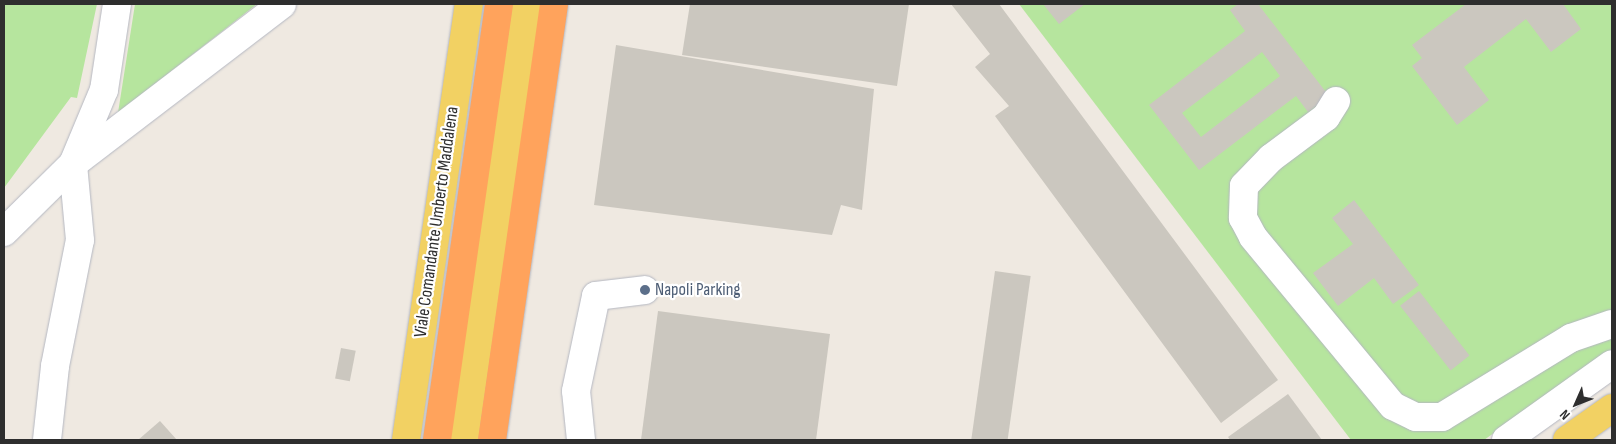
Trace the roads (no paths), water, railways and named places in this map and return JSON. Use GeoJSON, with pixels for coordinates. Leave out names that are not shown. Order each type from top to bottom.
{"type":"FeatureCollection","features":[{"type":"Feature","properties":{"kind":"highway"},"geometry":{"type":"LineString","coordinates":[[437,440],[499,4]]}},
{"type":"Feature","properties":{"kind":"highway"},"geometry":{"type":"LineString","coordinates":[[492,440],[554,4]]}},
{"type":"Feature","properties":{"kind":"main road","name":"Viale Comandante Umberto Maddalena"},"geometry":{"type":"LineString","coordinates":[[406,440],[469,4]]}},
{"type":"Feature","properties":{"kind":"main road"},"geometry":{"type":"LineString","coordinates":[[464,440],[527,4]]}},
{"type":"Feature","properties":{"kind":"main road"},"geometry":{"type":"LineString","coordinates":[[1567,440],[1612,408]]}},
{"type":"Feature","properties":{"kind":"lane"},"geometry":{"type":"LineString","coordinates":[[47,440],[55,366],[80,240],[72,164],[104,90],[117,4]]}},
{"type":"Feature","properties":{"kind":"lane"},"geometry":{"type":"LineString","coordinates":[[4,232],[72,164],[282,4]]}},
{"type":"Feature","properties":{"kind":"lane"},"geometry":{"type":"LineString","coordinates":[[1336,101],[1326,117],[1271,158],[1244,186],[1243,218],[1253,237],[1393,406],[1416,418],[1442,417],[1571,338],[1612,324]]}},
{"type":"Feature","properties":{"kind":"lane"},"geometry":{"type":"LineString","coordinates":[[581,440],[576,391],[596,296],[645,290]]}},
{"type":"Feature","properties":{"kind":"lane"},"geometry":{"type":"LineString","coordinates":[[1506,440],[1612,364]]}},
{"type":"Feature","properties":{"kind":"place","name":"Napoli Parking"},"geometry":{"type":"Point","coordinates":[645,290]}}]}
